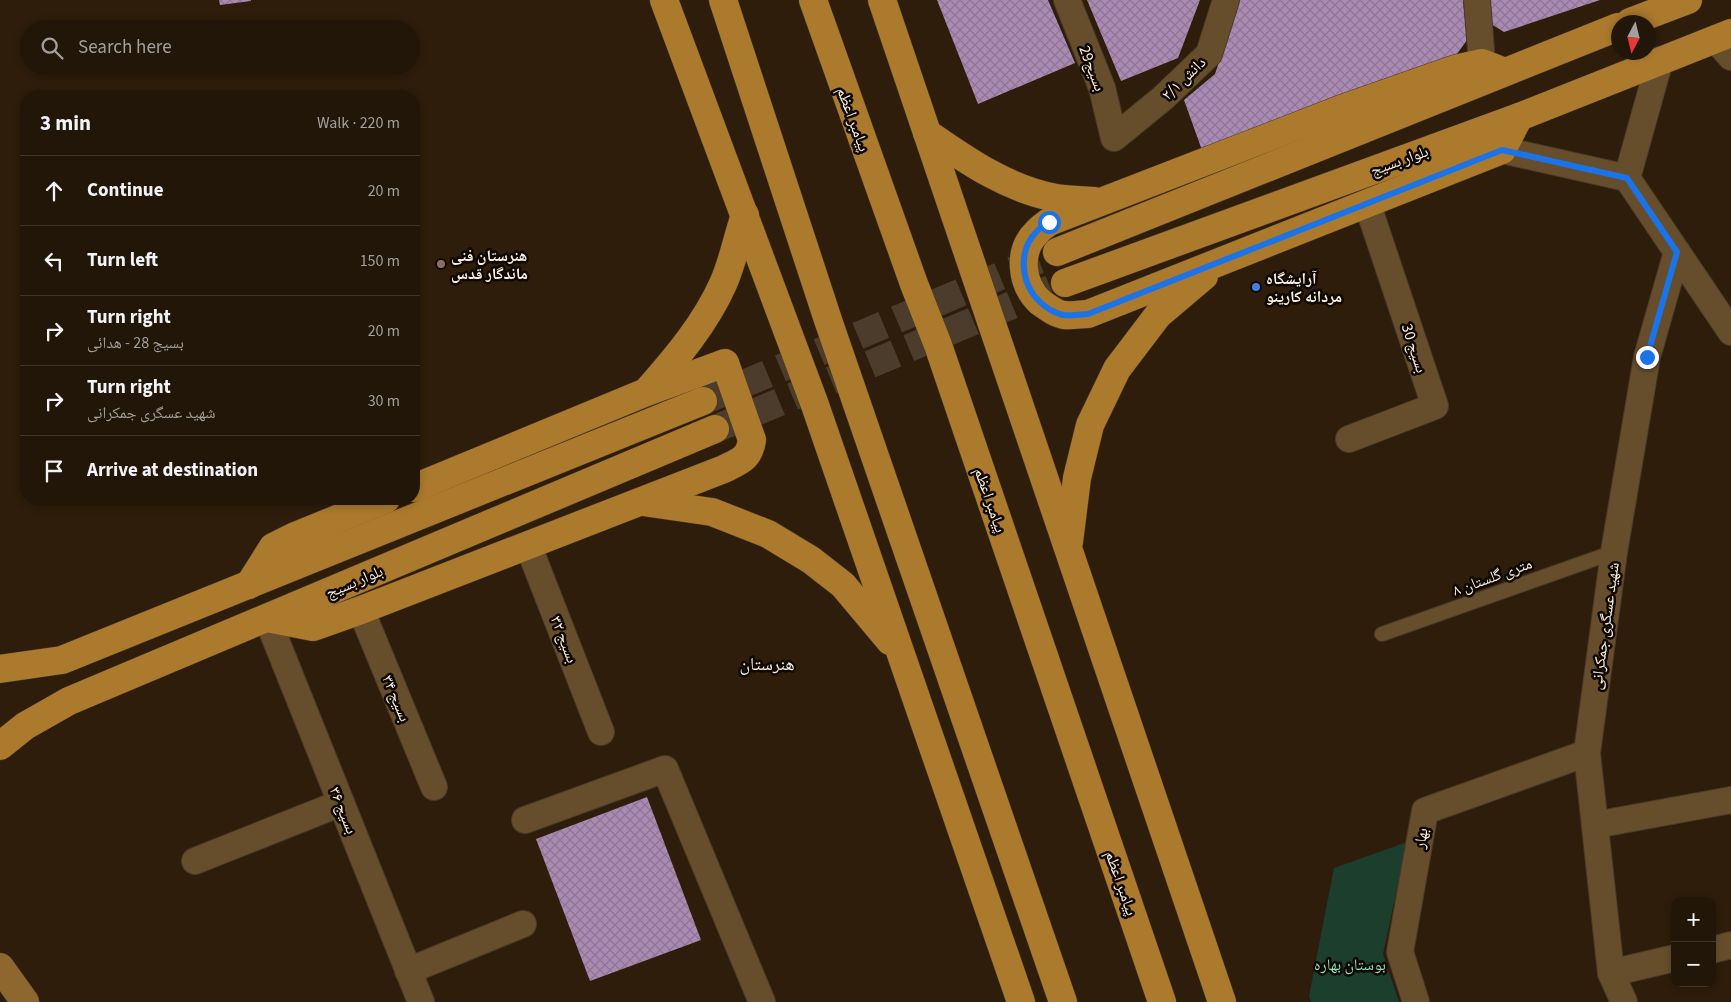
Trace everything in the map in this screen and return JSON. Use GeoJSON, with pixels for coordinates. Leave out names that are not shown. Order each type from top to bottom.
{"type":"FeatureCollection","features":[{"type":"Feature","properties":{"kind":"main road"},"geometry":{"type":"LineString","coordinates":[[664,0],[790,336],[1020,1002]]}},
{"type":"Feature","properties":{"kind":"main road"},"geometry":{"type":"LineString","coordinates":[[722,0],[828,320],[1063,1002]]}},
{"type":"Feature","properties":{"kind":"main road","name":"پیامبر اعظم"},"geometry":{"type":"LineString","coordinates":[[813,0],[914,284],[938,345],[1162,1002]]}},
{"type":"Feature","properties":{"kind":"main road"},"geometry":{"type":"LineString","coordinates":[[882,0],[1222,1002]]}},
{"type":"Feature","properties":{"kind":"main road"},"geometry":{"type":"LineString","coordinates":[[1648,15],[1688,0]]}},
{"type":"Feature","properties":{"kind":"main road"},"geometry":{"type":"LineString","coordinates":[[1057,252],[1494,67],[1611,29]]}},
{"type":"Feature","properties":{"kind":"main road","name":"بلوار بسیج"},"geometry":{"type":"LineString","coordinates":[[1065,283],[1518,117],[1660,60],[1726,43]]}},
{"type":"Feature","properties":{"kind":"main road"},"geometry":{"type":"LineString","coordinates":[[1494,67],[1455,69],[1341,109],[1049,222],[1036,232],[1027,246],[1023,262],[1025,278],[1033,295],[1047,308],[1063,315],[1088,314],[1502,150],[1518,117]]}},
{"type":"Feature","properties":{"kind":"main road"},"geometry":{"type":"LineString","coordinates":[[927,132],[960,156],[1016,187],[1056,198],[1100,202]]}},
{"type":"Feature","properties":{"kind":"main road"},"geometry":{"type":"LineString","coordinates":[[644,393],[679,354],[711,308],[735,252],[745,215]]}},
{"type":"Feature","properties":{"kind":"main road"},"geometry":{"type":"LineString","coordinates":[[1068,549],[1077,478],[1090,425],[1117,369],[1158,315],[1222,261]]}},
{"type":"Feature","properties":{"kind":"main road"},"geometry":{"type":"LineString","coordinates":[[790,336],[828,320]]}},
{"type":"Feature","properties":{"kind":"main road"},"geometry":{"type":"LineString","coordinates":[[267,618],[313,627],[361,610],[724,470],[744,459],[750,449],[752,440],[725,363],[644,393],[420,486]]}},
{"type":"Feature","properties":{"kind":"main road"},"geometry":{"type":"LineString","coordinates":[[0,669],[62,660],[703,401]]}},
{"type":"Feature","properties":{"kind":"main road","name":"بلوار بسیج"},"geometry":{"type":"LineString","coordinates":[[0,746],[25,726],[69,701],[715,429]]}},
{"type":"Feature","properties":{"kind":"main road"},"geometry":{"type":"LineString","coordinates":[[641,501],[712,512],[768,534],[811,560],[843,585],[901,654]]}},
{"type":"Feature","properties":{"kind":"main road"},"geometry":{"type":"LineString","coordinates":[[249,585],[272,547],[371,505]]}},
{"type":"Feature","properties":{"kind":"main road"},"geometry":{"type":"LineString","coordinates":[[0,967],[25,1002]]}},
{"type":"Feature","properties":{"kind":"street","name":"بسیج29"},"geometry":{"type":"LineString","coordinates":[[1067,0],[1102,88],[1114,138]]}},
{"type":"Feature","properties":{"kind":"street","name":"دانش ۲/۱"},"geometry":{"type":"LineString","coordinates":[[1114,138],[1163,98],[1209,54],[1226,0]]}},
{"type":"Feature","properties":{"kind":"street"},"geometry":{"type":"LineString","coordinates":[[1478,0],[1494,67]]}},
{"type":"Feature","properties":{"kind":"street"},"geometry":{"type":"LineString","coordinates":[[1627,178],[1660,60]]}},
{"type":"Feature","properties":{"kind":"street"},"geometry":{"type":"LineString","coordinates":[[1502,150],[1627,178],[1731,332]]}},
{"type":"Feature","properties":{"kind":"street","name":"بسیج 30"},"geometry":{"type":"LineString","coordinates":[[1349,439],[1434,406],[1367,203]]}},
{"type":"Feature","properties":{"kind":"street","name":"شهید عسگری جمکرانی"},"geometry":{"type":"LineString","coordinates":[[1624,1002],[1611,973],[1587,753],[1614,552],[1647,357],[1677,252]]}},
{"type":"Feature","properties":{"kind":"street","name":"بسیج ۳۲"},"geometry":{"type":"LineString","coordinates":[[528,545],[601,732]]}},
{"type":"Feature","properties":{"kind":"street","name":"بسیج ۳۴"},"geometry":{"type":"LineString","coordinates":[[361,610],[434,787]]}},
{"type":"Feature","properties":{"kind":"street","name":"بسیج ۳۶"},"geometry":{"type":"LineString","coordinates":[[267,618],[421,1002]]}},
{"type":"Feature","properties":{"kind":"street","name":"بهار"},"geometry":{"type":"LineString","coordinates":[[1416,1002],[1400,952],[1425,811],[1587,753]]}},
{"type":"Feature","properties":{"kind":"street"},"geometry":{"type":"LineString","coordinates":[[525,820],[665,769],[762,1002]]}},
{"type":"Feature","properties":{"kind":"street"},"geometry":{"type":"LineString","coordinates":[[1595,825],[1731,800]]}},
{"type":"Feature","properties":{"kind":"street"},"geometry":{"type":"LineString","coordinates":[[195,861],[341,803]]}},
{"type":"Feature","properties":{"kind":"street"},"geometry":{"type":"LineString","coordinates":[[408,971],[523,924]]}},
{"type":"Feature","properties":{"kind":"street"},"geometry":{"type":"LineString","coordinates":[[1716,949],[1731,946]]}},
{"type":"Feature","properties":{"kind":"street"},"geometry":{"type":"LineString","coordinates":[[1611,973],[1671,959]]}},
{"type":"Feature","properties":{"kind":"lane","name":"۸ متری گلستان"},"geometry":{"type":"LineString","coordinates":[[1382,634],[1614,552]]}},
{"type":"Feature","properties":{"kind":"green space","name":"بوستان بهاره"},"geometry":{"type":"Polygon","coordinates":[[[1407,842],[1383,954],[1399,1002],[1311,1002],[1309,996],[1334,868],[1407,842]]]}},
{"type":"Feature","properties":{"kind":"building"},"geometry":{"type":"Polygon","coordinates":[[[219,0],[251,0],[251,1],[220,5],[219,0]]]}},
{"type":"Feature","properties":{"kind":"building"},"geometry":{"type":"Polygon","coordinates":[[[937,0],[1048,0],[1075,63],[978,104],[937,0]]]}},
{"type":"Feature","properties":{"kind":"building"},"geometry":{"type":"Polygon","coordinates":[[[1087,0],[1200,0],[1178,58],[1121,81],[1087,0]]]}},
{"type":"Feature","properties":{"kind":"building"},"geometry":{"type":"Polygon","coordinates":[[[1240,0],[1463,0],[1467,40],[1457,54],[1203,153],[1184,100],[1215,74],[1240,0]]]}},
{"type":"Feature","properties":{"kind":"building"},"geometry":{"type":"Polygon","coordinates":[[[1490,0],[1600,0],[1504,32],[1491,24],[1490,0]]]}},
{"type":"Feature","properties":{"kind":"building"},"geometry":{"type":"Polygon","coordinates":[[[647,797],[701,940],[590,981],[536,839],[647,797]]]}},
{"type":"Feature","properties":{"kind":"tunnel"},"geometry":{"type":"LineString","coordinates":[[703,401],[1057,252]]}},
{"type":"Feature","properties":{"kind":"tunnel"},"geometry":{"type":"LineString","coordinates":[[715,429],[1065,283]]}},
{"type":"Feature","properties":{"kind":"place","name":"هنرستان فنی ماندگار قدس"},"geometry":{"type":"Point","coordinates":[441,264]}},
{"type":"Feature","properties":{"kind":"place","name":"آرایشگاه مردانه کارینو"},"geometry":{"type":"Point","coordinates":[1256,287]}},
{"type":"Feature","properties":{"kind":"district","name":"هنرستان"},"geometry":{"type":"Point","coordinates":[767,664]}},
{"type":"Feature","properties":{"kind":"route"},"geometry":{"type":"LineString","coordinates":[[1049,222],[1036,232],[1027,246],[1023,262],[1025,278],[1033,295],[1047,308],[1063,315],[1088,314],[1502,150],[1627,178],[1677,252],[1647,357]]}}]}
